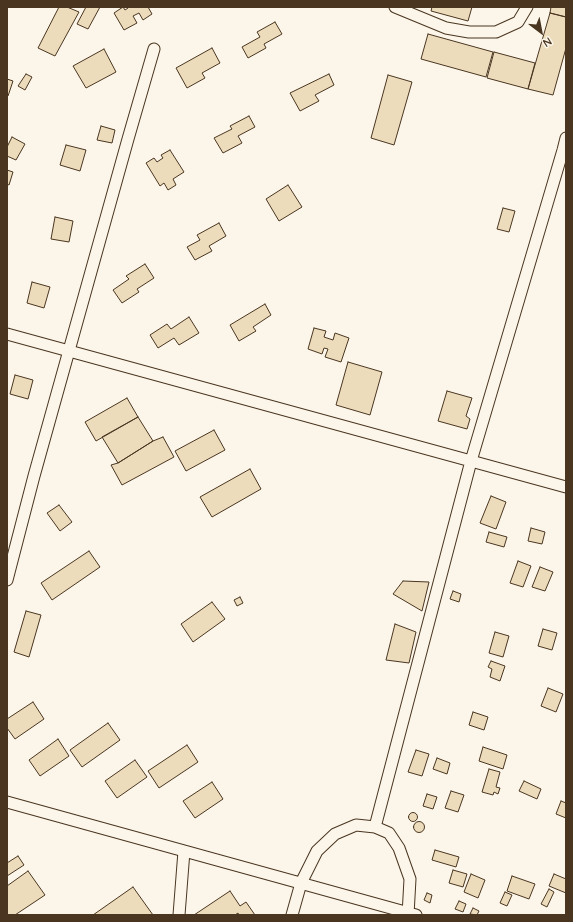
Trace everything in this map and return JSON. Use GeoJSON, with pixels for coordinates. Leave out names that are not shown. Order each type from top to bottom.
{"type":"FeatureCollection","features":[{"type":"Feature","properties":{"kind":"street"},"geometry":{"type":"LineString","coordinates":[[395,7],[446,28],[470,32],[496,32],[518,22],[526,7]]}},
{"type":"Feature","properties":{"kind":"street"},"geometry":{"type":"LineString","coordinates":[[7,580],[34,476],[154,49]]}},
{"type":"Feature","properties":{"kind":"street"},"geometry":{"type":"LineString","coordinates":[[376,827],[471,461],[566,138]]}},
{"type":"Feature","properties":{"kind":"street"},"geometry":{"type":"LineString","coordinates":[[7,334],[566,487]]}},
{"type":"Feature","properties":{"kind":"street"},"geometry":{"type":"LineString","coordinates":[[7,802],[301,883],[410,914],[410,879],[399,848],[389,834],[376,827],[356,826],[335,834],[317,851],[301,883],[292,915]]}},
{"type":"Feature","properties":{"kind":"street"},"geometry":{"type":"LineString","coordinates":[[179,915],[184,851]]}},
{"type":"Feature","properties":{"kind":"building"},"geometry":{"type":"Polygon","coordinates":[[[59,7],[67,7],[79,12],[55,56],[38,48],[59,7]]]}},
{"type":"Feature","properties":{"kind":"building"},"geometry":{"type":"Polygon","coordinates":[[[86,7],[100,7],[88,29],[77,24],[86,7]]]}},
{"type":"Feature","properties":{"kind":"building"},"geometry":{"type":"Polygon","coordinates":[[[123,7],[125,10],[128,7],[148,7],[152,14],[143,20],[139,13],[133,16],[137,23],[124,30],[114,13],[123,7]]]}},
{"type":"Feature","properties":{"kind":"building"},"geometry":{"type":"Polygon","coordinates":[[[432,7],[472,7],[468,21],[431,11],[432,7]]]}},
{"type":"Feature","properties":{"kind":"building"},"geometry":{"type":"Polygon","coordinates":[[[551,7],[566,7],[566,17],[550,13],[551,7]]]}},
{"type":"Feature","properties":{"kind":"building"},"geometry":{"type":"Polygon","coordinates":[[[550,13],[566,17],[566,48],[553,95],[528,89],[550,13]]]}},
{"type":"Feature","properties":{"kind":"building"},"geometry":{"type":"Polygon","coordinates":[[[275,22],[282,34],[264,44],[266,48],[248,58],[242,47],[260,37],[257,32],[275,22]]]}},
{"type":"Feature","properties":{"kind":"building"},"geometry":{"type":"Polygon","coordinates":[[[428,34],[493,52],[486,77],[421,59],[428,34]]]}},
{"type":"Feature","properties":{"kind":"building"},"geometry":{"type":"Polygon","coordinates":[[[212,48],[220,63],[202,73],[205,78],[187,88],[176,68],[212,48]]]}},
{"type":"Feature","properties":{"kind":"building"},"geometry":{"type":"Polygon","coordinates":[[[104,49],[116,72],[86,88],[73,66],[104,49]]]}},
{"type":"Feature","properties":{"kind":"building"},"geometry":{"type":"Polygon","coordinates":[[[494,52],[535,63],[528,89],[487,78],[494,52]]]}},
{"type":"Feature","properties":{"kind":"building"},"geometry":{"type":"Polygon","coordinates":[[[26,74],[32,77],[25,90],[18,86],[26,74]]]}},
{"type":"Feature","properties":{"kind":"building"},"geometry":{"type":"Polygon","coordinates":[[[329,74],[334,85],[315,95],[319,101],[300,111],[290,93],[329,74]]]}},
{"type":"Feature","properties":{"kind":"building"},"geometry":{"type":"Polygon","coordinates":[[[388,75],[412,82],[394,145],[371,138],[388,75]]]}},
{"type":"Feature","properties":{"kind":"building"},"geometry":{"type":"Polygon","coordinates":[[[7,79],[13,81],[8,96],[7,95],[7,79]]]}},
{"type":"Feature","properties":{"kind":"building"},"geometry":{"type":"Polygon","coordinates":[[[249,116],[255,127],[238,136],[242,143],[223,153],[214,138],[232,129],[230,126],[249,116]]]}},
{"type":"Feature","properties":{"kind":"building"},"geometry":{"type":"Polygon","coordinates":[[[101,126],[115,130],[112,143],[97,140],[101,126]]]}},
{"type":"Feature","properties":{"kind":"building"},"geometry":{"type":"Polygon","coordinates":[[[12,137],[25,144],[16,160],[7,156],[7,147],[12,137]]]}},
{"type":"Feature","properties":{"kind":"building"},"geometry":{"type":"Polygon","coordinates":[[[66,145],[86,150],[80,171],[60,165],[66,145]]]}},
{"type":"Feature","properties":{"kind":"building"},"geometry":{"type":"Polygon","coordinates":[[[170,150],[184,172],[173,179],[176,185],[168,190],[164,183],[160,186],[146,163],[154,158],[157,162],[163,158],[161,155],[170,150]]]}},
{"type":"Feature","properties":{"kind":"building"},"geometry":{"type":"Polygon","coordinates":[[[7,170],[13,172],[9,185],[7,184],[7,170]]]}},
{"type":"Feature","properties":{"kind":"building"},"geometry":{"type":"Polygon","coordinates":[[[288,185],[302,207],[279,221],[266,199],[288,185]]]}},
{"type":"Feature","properties":{"kind":"building"},"geometry":{"type":"Polygon","coordinates":[[[503,208],[515,211],[509,232],[497,229],[503,208]]]}},
{"type":"Feature","properties":{"kind":"building"},"geometry":{"type":"Polygon","coordinates":[[[55,217],[73,221],[69,242],[51,239],[55,217]]]}},
{"type":"Feature","properties":{"kind":"building"},"geometry":{"type":"Polygon","coordinates":[[[219,223],[226,236],[209,246],[212,251],[195,260],[187,247],[200,240],[197,235],[219,223]]]}},
{"type":"Feature","properties":{"kind":"building"},"geometry":{"type":"Polygon","coordinates":[[[145,264],[154,278],[137,289],[139,292],[122,303],[113,290],[129,279],[126,276],[145,264]]]}},
{"type":"Feature","properties":{"kind":"building"},"geometry":{"type":"Polygon","coordinates":[[[32,282],[50,287],[44,308],[27,303],[32,282]]]}},
{"type":"Feature","properties":{"kind":"building"},"geometry":{"type":"Polygon","coordinates":[[[265,304],[271,315],[253,327],[256,331],[239,341],[230,325],[265,304]]]}},
{"type":"Feature","properties":{"kind":"building"},"geometry":{"type":"Polygon","coordinates":[[[189,317],[199,333],[179,345],[174,338],[158,348],[150,335],[167,324],[171,329],[189,317]]]}},
{"type":"Feature","properties":{"kind":"building"},"geometry":{"type":"Polygon","coordinates":[[[314,328],[326,331],[324,337],[333,340],[335,333],[349,338],[341,362],[325,357],[328,349],[324,348],[322,354],[308,349],[314,328]]]}},
{"type":"Feature","properties":{"kind":"building"},"geometry":{"type":"Polygon","coordinates":[[[348,362],[382,372],[370,415],[336,405],[348,362]]]}},
{"type":"Feature","properties":{"kind":"building"},"geometry":{"type":"Polygon","coordinates":[[[15,375],[33,380],[28,399],[10,394],[15,375]]]}},
{"type":"Feature","properties":{"kind":"building"},"geometry":{"type":"Polygon","coordinates":[[[447,391],[472,398],[466,416],[470,419],[467,429],[438,421],[447,391]]]}},
{"type":"Feature","properties":{"kind":"building"},"geometry":{"type":"Polygon","coordinates":[[[127,398],[138,417],[96,441],[85,422],[127,398]]]}},
{"type":"Feature","properties":{"kind":"building"},"geometry":{"type":"Polygon","coordinates":[[[138,417],[153,441],[118,463],[102,437],[138,417]]]}},
{"type":"Feature","properties":{"kind":"building"},"geometry":{"type":"Polygon","coordinates":[[[214,430],[225,450],[186,471],[175,451],[214,430]]]}},
{"type":"Feature","properties":{"kind":"building"},"geometry":{"type":"Polygon","coordinates":[[[163,437],[174,457],[122,485],[111,465],[118,463],[153,441],[163,437]]]}},
{"type":"Feature","properties":{"kind":"building"},"geometry":{"type":"Polygon","coordinates":[[[250,469],[261,489],[212,517],[200,497],[250,469]]]}},
{"type":"Feature","properties":{"kind":"building"},"geometry":{"type":"Polygon","coordinates":[[[491,496],[506,502],[496,529],[480,523],[491,496]]]}},
{"type":"Feature","properties":{"kind":"building"},"geometry":{"type":"Polygon","coordinates":[[[59,505],[72,522],[60,531],[47,513],[59,505]]]}},
{"type":"Feature","properties":{"kind":"building"},"geometry":{"type":"Polygon","coordinates":[[[531,528],[545,532],[542,544],[528,541],[531,528]]]}},
{"type":"Feature","properties":{"kind":"building"},"geometry":{"type":"Polygon","coordinates":[[[489,532],[507,537],[504,547],[486,542],[489,532]]]}},
{"type":"Feature","properties":{"kind":"building"},"geometry":{"type":"Polygon","coordinates":[[[89,551],[100,567],[52,600],[41,583],[89,551]]]}},
{"type":"Feature","properties":{"kind":"building"},"geometry":{"type":"Polygon","coordinates":[[[518,561],[531,566],[523,587],[510,583],[518,561]]]}},
{"type":"Feature","properties":{"kind":"building"},"geometry":{"type":"Polygon","coordinates":[[[540,567],[553,572],[545,591],[532,587],[540,567]]]}},
{"type":"Feature","properties":{"kind":"building"},"geometry":{"type":"Polygon","coordinates":[[[403,581],[429,582],[422,611],[393,594],[403,581]]]}},
{"type":"Feature","properties":{"kind":"building"},"geometry":{"type":"Polygon","coordinates":[[[453,591],[461,594],[459,602],[450,599],[453,591]]]}},
{"type":"Feature","properties":{"kind":"building"},"geometry":{"type":"Polygon","coordinates":[[[240,597],[243,603],[237,606],[234,600],[240,597]]]}},
{"type":"Feature","properties":{"kind":"building"},"geometry":{"type":"Polygon","coordinates":[[[212,602],[225,619],[193,642],[181,624],[212,602]]]}},
{"type":"Feature","properties":{"kind":"building"},"geometry":{"type":"Polygon","coordinates":[[[26,611],[41,615],[29,657],[14,652],[26,611]]]}},
{"type":"Feature","properties":{"kind":"building"},"geometry":{"type":"Polygon","coordinates":[[[395,624],[416,632],[409,663],[386,660],[395,624]]]}},
{"type":"Feature","properties":{"kind":"building"},"geometry":{"type":"Polygon","coordinates":[[[543,629],[557,633],[552,650],[538,646],[543,629]]]}},
{"type":"Feature","properties":{"kind":"building"},"geometry":{"type":"Polygon","coordinates":[[[495,632],[509,636],[503,657],[489,653],[495,632]]]}},
{"type":"Feature","properties":{"kind":"building"},"geometry":{"type":"Polygon","coordinates":[[[491,661],[505,666],[500,681],[490,677],[492,669],[488,667],[491,661]]]}},
{"type":"Feature","properties":{"kind":"building"},"geometry":{"type":"Polygon","coordinates":[[[548,688],[563,694],[556,712],[541,706],[548,688]]]}},
{"type":"Feature","properties":{"kind":"building"},"geometry":{"type":"Polygon","coordinates":[[[33,702],[44,719],[15,739],[7,728],[7,719],[33,702]]]}},
{"type":"Feature","properties":{"kind":"building"},"geometry":{"type":"Polygon","coordinates":[[[473,712],[488,717],[484,730],[469,725],[473,712]]]}},
{"type":"Feature","properties":{"kind":"building"},"geometry":{"type":"Polygon","coordinates":[[[108,723],[120,740],[82,767],[70,750],[108,723]]]}},
{"type":"Feature","properties":{"kind":"building"},"geometry":{"type":"Polygon","coordinates":[[[58,739],[69,756],[40,776],[29,760],[58,739]]]}},
{"type":"Feature","properties":{"kind":"building"},"geometry":{"type":"Polygon","coordinates":[[[187,745],[198,762],[159,788],[148,771],[187,745]]]}},
{"type":"Feature","properties":{"kind":"building"},"geometry":{"type":"Polygon","coordinates":[[[483,747],[507,755],[503,769],[479,761],[483,747]]]}},
{"type":"Feature","properties":{"kind":"building"},"geometry":{"type":"Polygon","coordinates":[[[416,750],[429,754],[422,776],[408,772],[416,750]]]}},
{"type":"Feature","properties":{"kind":"building"},"geometry":{"type":"Polygon","coordinates":[[[437,758],[450,763],[447,774],[433,769],[437,758]]]}},
{"type":"Feature","properties":{"kind":"building"},"geometry":{"type":"Polygon","coordinates":[[[135,760],[147,777],[117,798],[105,781],[135,760]]]}},
{"type":"Feature","properties":{"kind":"building"},"geometry":{"type":"Polygon","coordinates":[[[489,769],[500,772],[496,787],[500,788],[498,794],[494,792],[493,795],[482,792],[489,769]]]}},
{"type":"Feature","properties":{"kind":"building"},"geometry":{"type":"Polygon","coordinates":[[[524,781],[541,789],[537,799],[519,791],[524,781]]]}},
{"type":"Feature","properties":{"kind":"building"},"geometry":{"type":"Polygon","coordinates":[[[212,782],[223,799],[195,818],[183,801],[212,782]]]}},
{"type":"Feature","properties":{"kind":"building"},"geometry":{"type":"Polygon","coordinates":[[[451,791],[464,795],[458,812],[445,808],[451,791]]]}},
{"type":"Feature","properties":{"kind":"building"},"geometry":{"type":"Polygon","coordinates":[[[427,794],[437,797],[433,809],[423,806],[427,794]]]}},
{"type":"Feature","properties":{"kind":"building"},"geometry":{"type":"Polygon","coordinates":[[[561,801],[566,803],[566,818],[556,814],[561,801]]]}},
{"type":"Feature","properties":{"kind":"building"},"geometry":{"type":"Polygon","coordinates":[[[411,813],[415,813],[417,817],[415,821],[411,821],[409,819],[409,815],[411,813]]]}},
{"type":"Feature","properties":{"kind":"building"},"geometry":{"type":"Polygon","coordinates":[[[419,821],[423,823],[425,827],[423,831],[419,833],[415,831],[413,827],[415,823],[419,821]]]}},
{"type":"Feature","properties":{"kind":"building"},"geometry":{"type":"Polygon","coordinates":[[[435,850],[459,857],[456,867],[432,860],[435,850]]]}},
{"type":"Feature","properties":{"kind":"building"},"geometry":{"type":"Polygon","coordinates":[[[18,856],[24,865],[7,876],[7,863],[18,856]]]}},
{"type":"Feature","properties":{"kind":"building"},"geometry":{"type":"Polygon","coordinates":[[[453,870],[467,874],[463,887],[449,883],[453,870]]]}},
{"type":"Feature","properties":{"kind":"building"},"geometry":{"type":"Polygon","coordinates":[[[28,871],[45,895],[15,915],[7,915],[7,886],[28,871]]]}},
{"type":"Feature","properties":{"kind":"building"},"geometry":{"type":"Polygon","coordinates":[[[471,874],[485,880],[478,898],[464,892],[471,874]]]}},
{"type":"Feature","properties":{"kind":"building"},"geometry":{"type":"Polygon","coordinates":[[[554,874],[566,879],[566,893],[549,886],[554,874]]]}},
{"type":"Feature","properties":{"kind":"building"},"geometry":{"type":"Polygon","coordinates":[[[512,876],[535,884],[529,899],[507,891],[512,876]]]}},
{"type":"Feature","properties":{"kind":"building"},"geometry":{"type":"Polygon","coordinates":[[[133,887],[153,915],[93,915],[133,887]]]}},
{"type":"Feature","properties":{"kind":"building"},"geometry":{"type":"Polygon","coordinates":[[[549,889],[554,892],[547,907],[541,904],[549,889]]]}},
{"type":"Feature","properties":{"kind":"building"},"geometry":{"type":"Polygon","coordinates":[[[230,891],[240,906],[246,902],[255,915],[239,915],[238,913],[235,915],[194,915],[230,891]]]}},
{"type":"Feature","properties":{"kind":"building"},"geometry":{"type":"Polygon","coordinates":[[[505,892],[512,895],[507,906],[500,903],[505,892]]]}},
{"type":"Feature","properties":{"kind":"building"},"geometry":{"type":"Polygon","coordinates":[[[427,893],[432,895],[430,903],[424,900],[427,893]]]}},
{"type":"Feature","properties":{"kind":"building"},"geometry":{"type":"Polygon","coordinates":[[[459,901],[466,904],[463,912],[455,909],[459,901]]]}},
{"type":"Feature","properties":{"kind":"building"},"geometry":{"type":"Polygon","coordinates":[[[473,908],[479,911],[477,915],[470,914],[473,908]]]}}]}
